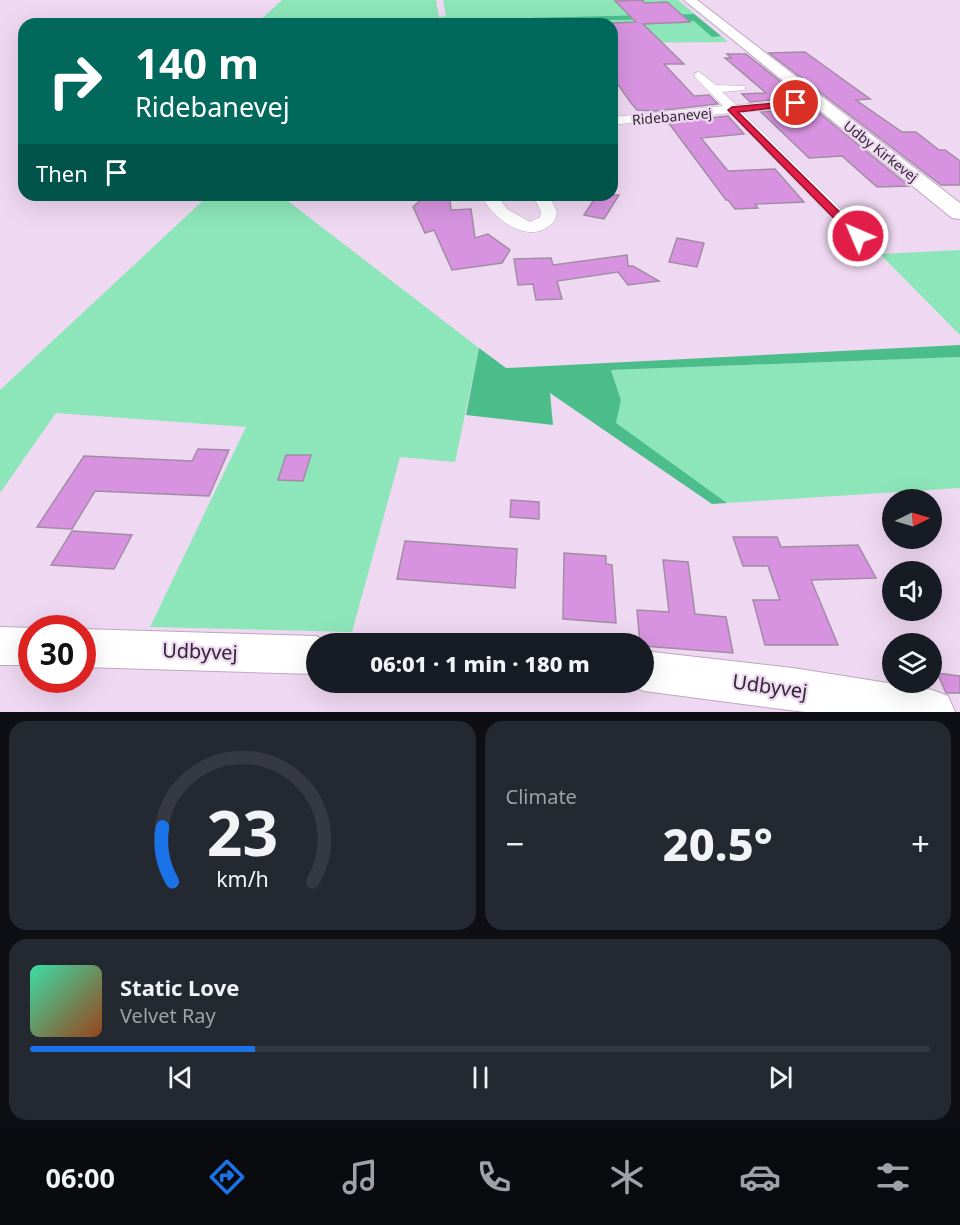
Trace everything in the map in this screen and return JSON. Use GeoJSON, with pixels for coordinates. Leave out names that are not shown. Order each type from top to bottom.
{"type":"FeatureCollection","features":[{"type":"Feature","properties":{"kind":"street","name":"Udby Kirkevej"},"geometry":{"type":"LineString","coordinates":[[690,0],[960,213]]}},
{"type":"Feature","properties":{"kind":"street"},"geometry":{"type":"LineString","coordinates":[[704,81],[730,78]]}},
{"type":"Feature","properties":{"kind":"street","name":"Ridebanevej"},"geometry":{"type":"LineString","coordinates":[[704,81],[741,88]]}},
{"type":"Feature","properties":{"kind":"street","name":"Ridebanevej"},"geometry":{"type":"LineString","coordinates":[[704,81],[858,236]]}},
{"type":"Feature","properties":{"kind":"street","name":"Ridebanevej"},"geometry":{"type":"LineString","coordinates":[[618,120],[817,100]]}},
{"type":"Feature","properties":{"kind":"street"},"geometry":{"type":"LineString","coordinates":[[493,201],[498,210],[509,219],[532,228],[548,220],[549,212],[544,201]]}},
{"type":"Feature","properties":{"kind":"street"},"geometry":{"type":"LineString","coordinates":[[0,646],[18,646]]}},
{"type":"Feature","properties":{"kind":"street","name":"Udbyvej"},"geometry":{"type":"LineString","coordinates":[[96,648],[306,655]]}},
{"type":"Feature","properties":{"kind":"street","name":"Udbyvej"},"geometry":{"type":"LineString","coordinates":[[654,671],[793,689],[932,712]]}},
{"type":"Feature","properties":{"kind":"green space"},"geometry":{"type":"Polygon","coordinates":[[[282,0],[436,0],[439,17],[446,16],[443,0],[678,0],[728,42],[618,43],[618,18],[262,18],[282,0]]]}},
{"type":"Feature","properties":{"kind":"green space"},"geometry":{"type":"Polygon","coordinates":[[[694,14],[721,36],[712,37],[694,21],[531,18],[694,14]]]}},
{"type":"Feature","properties":{"kind":"green space"},"geometry":{"type":"Polygon","coordinates":[[[203,201],[288,201],[479,348],[455,462],[400,457],[352,632],[150,627],[246,427],[56,413],[0,493],[0,390],[203,201]]]}},
{"type":"Feature","properties":{"kind":"green space"},"geometry":{"type":"Polygon","coordinates":[[[960,250],[960,335],[880,254],[960,250]]]}},
{"type":"Feature","properties":{"kind":"green space"},"geometry":{"type":"Polygon","coordinates":[[[960,345],[960,357],[611,370],[621,400],[616,423],[727,503],[712,504],[550,393],[553,425],[466,415],[479,348],[506,368],[960,345]]]}},
{"type":"Feature","properties":{"kind":"green space"},"geometry":{"type":"Polygon","coordinates":[[[960,357],[960,488],[882,489],[882,493],[727,503],[615,423],[621,400],[611,370],[960,357]]]}},
{"type":"Feature","properties":{"kind":"building"},"geometry":{"type":"Polygon","coordinates":[[[615,1],[667,2],[690,22],[643,24],[684,64],[664,64],[694,96],[709,95],[718,104],[655,111],[637,110],[618,85],[618,23],[636,22],[615,1]]]}},
{"type":"Feature","properties":{"kind":"building"},"geometry":{"type":"Polygon","coordinates":[[[805,52],[870,99],[856,100],[902,132],[916,132],[939,150],[945,150],[960,161],[960,185],[941,185],[769,53],[805,52]]]}},
{"type":"Feature","properties":{"kind":"building"},"geometry":{"type":"Polygon","coordinates":[[[727,54],[746,54],[800,97],[750,102],[742,94],[766,93],[725,58],[731,58],[727,54]]]}},
{"type":"Feature","properties":{"kind":"building"},"geometry":{"type":"Polygon","coordinates":[[[813,108],[909,186],[877,187],[842,156],[809,158],[761,112],[813,108]]]}},
{"type":"Feature","properties":{"kind":"building"},"geometry":{"type":"Polygon","coordinates":[[[728,116],[744,134],[701,138],[728,171],[775,169],[804,202],[755,204],[758,208],[735,209],[668,122],[728,116]]]}},
{"type":"Feature","properties":{"kind":"building"},"geometry":{"type":"Polygon","coordinates":[[[420,201],[450,201],[451,210],[471,209],[475,238],[488,234],[510,250],[502,263],[452,270],[434,230],[425,233],[413,207],[420,201]]]}},
{"type":"Feature","properties":{"kind":"building"},"geometry":{"type":"Polygon","coordinates":[[[593,201],[615,201],[604,219],[584,215],[593,201]]]}},
{"type":"Feature","properties":{"kind":"building"},"geometry":{"type":"Polygon","coordinates":[[[677,238],[704,243],[697,267],[669,262],[677,238]]]}},
{"type":"Feature","properties":{"kind":"building"},"geometry":{"type":"Polygon","coordinates":[[[627,255],[628,266],[633,266],[659,281],[628,285],[618,272],[557,281],[562,299],[536,300],[533,284],[518,285],[514,259],[551,258],[553,265],[627,255]]]}},
{"type":"Feature","properties":{"kind":"building"},"geometry":{"type":"Polygon","coordinates":[[[198,449],[229,450],[209,496],[95,491],[72,529],[37,527],[84,456],[192,461],[198,449]]]}},
{"type":"Feature","properties":{"kind":"building"},"geometry":{"type":"Polygon","coordinates":[[[286,455],[311,455],[303,481],[278,480],[286,455]]]}},
{"type":"Feature","properties":{"kind":"building"},"geometry":{"type":"Polygon","coordinates":[[[511,500],[539,502],[539,519],[510,517],[511,500]]]}},
{"type":"Feature","properties":{"kind":"building"},"geometry":{"type":"Polygon","coordinates":[[[72,531],[132,535],[114,569],[51,565],[72,531]]]}},
{"type":"Feature","properties":{"kind":"building"},"geometry":{"type":"Polygon","coordinates":[[[733,537],[777,537],[781,547],[858,545],[876,578],[811,580],[838,645],[765,645],[753,600],[780,600],[768,566],[743,566],[733,537]]]}},
{"type":"Feature","properties":{"kind":"building"},"geometry":{"type":"Polygon","coordinates":[[[405,541],[517,549],[515,588],[397,579],[405,541]]]}},
{"type":"Feature","properties":{"kind":"building"},"geometry":{"type":"Polygon","coordinates":[[[564,553],[606,556],[606,564],[612,565],[616,623],[563,619],[564,553]]]}},
{"type":"Feature","properties":{"kind":"building"},"geometry":{"type":"Polygon","coordinates":[[[663,560],[688,562],[695,614],[726,617],[733,653],[654,647],[654,633],[639,633],[637,610],[669,612],[663,560]]]}},
{"type":"Feature","properties":{"kind":"building"},"geometry":{"type":"Polygon","coordinates":[[[942,674],[960,676],[960,693],[946,693],[942,684],[942,674]]]}},
{"type":"Feature","properties":{"kind":"route"},"geometry":{"type":"LineString","coordinates":[[796,103],[732,110],[858,236]]}}]}
